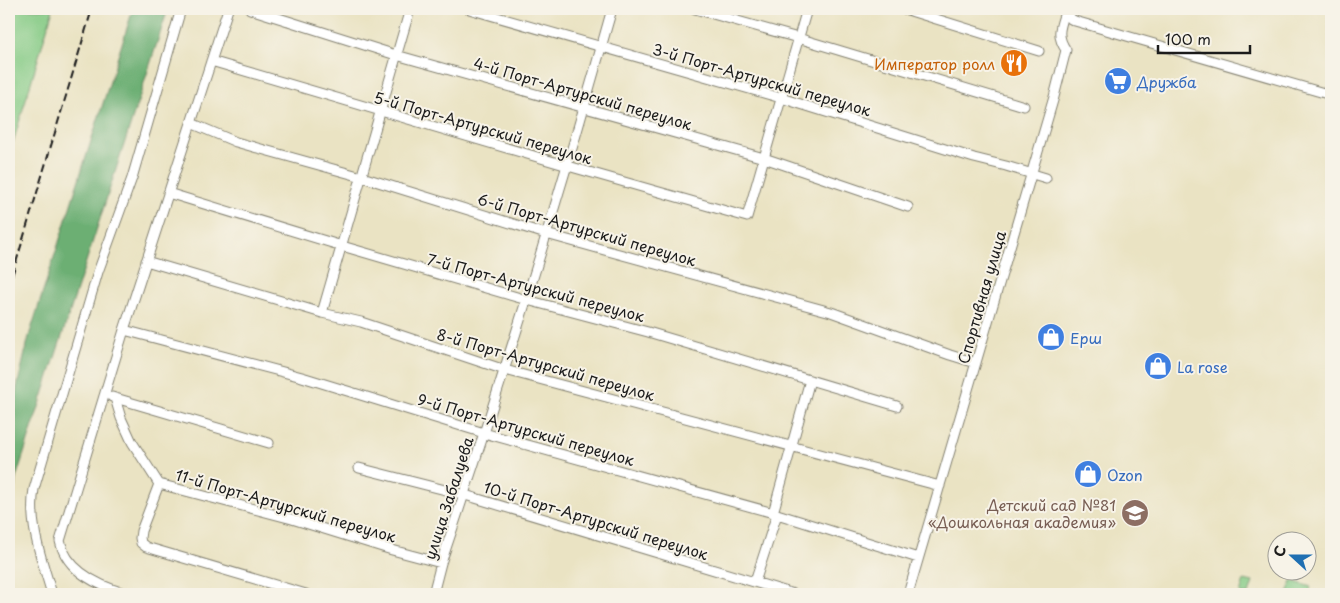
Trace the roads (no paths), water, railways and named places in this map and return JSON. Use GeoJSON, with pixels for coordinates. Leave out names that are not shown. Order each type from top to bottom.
{"type":"FeatureCollection","features":[{"type":"Feature","properties":{"kind":"street"},"geometry":{"type":"LineString","coordinates":[[52,594],[42,563],[34,524],[32,507],[34,489],[100,265],[132,178],[181,9]]}},
{"type":"Feature","properties":{"kind":"street"},"geometry":{"type":"LineString","coordinates":[[127,594],[113,590],[78,571],[62,551],[60,541],[124,330],[228,9]]}},
{"type":"Feature","properties":{"kind":"street","name":"4-й Порт-Артурский переулок"},"geometry":{"type":"LineString","coordinates":[[250,9],[396,55],[764,158],[908,207]]}},
{"type":"Feature","properties":{"kind":"street"},"geometry":{"type":"LineString","coordinates":[[322,313],[410,9]]}},
{"type":"Feature","properties":{"kind":"street","name":"3-й Порт-Артурский переулок"},"geometry":{"type":"LineString","coordinates":[[469,9],[781,98],[974,158],[1046,178]]}},
{"type":"Feature","properties":{"kind":"street","name":"улица Забалуева"},"geometry":{"type":"LineString","coordinates":[[433,594],[441,563],[505,370],[568,166],[612,9]]}},
{"type":"Feature","properties":{"kind":"street"},"geometry":{"type":"LineString","coordinates":[[695,9],[1024,106]]}},
{"type":"Feature","properties":{"kind":"street"},"geometry":{"type":"LineString","coordinates":[[764,158],[807,9]]}},
{"type":"Feature","properties":{"kind":"street"},"geometry":{"type":"LineString","coordinates":[[904,9],[1039,50]]}},
{"type":"Feature","properties":{"kind":"street"},"geometry":{"type":"LineString","coordinates":[[1066,9],[1071,19],[1075,21],[1331,95]]}},
{"type":"Feature","properties":{"kind":"street","name":"Спортивная улица"},"geometry":{"type":"LineString","coordinates":[[908,594],[1066,50],[1060,38],[1060,29],[1066,9]]}},
{"type":"Feature","properties":{"kind":"street","name":"5-й Порт-Артурский переулок"},"geometry":{"type":"LineString","coordinates":[[211,61],[747,217],[764,158]]}},
{"type":"Feature","properties":{"kind":"street","name":"6-й Порт-Артурский переулок"},"geometry":{"type":"LineString","coordinates":[[191,123],[236,142],[362,177],[546,234],[831,312],[976,363]]}},
{"type":"Feature","properties":{"kind":"street","name":"7-й Порт-Артурский переулок"},"geometry":{"type":"LineString","coordinates":[[168,193],[526,300],[648,332],[896,406]]}},
{"type":"Feature","properties":{"kind":"street","name":"8-й Порт-Артурский переулок"},"geometry":{"type":"LineString","coordinates":[[146,262],[322,313],[361,322],[505,370],[940,486]]}},
{"type":"Feature","properties":{"kind":"street","name":"9-й Порт-Артурский переулок"},"geometry":{"type":"LineString","coordinates":[[124,330],[302,378],[484,433],[775,513],[918,558]]}},
{"type":"Feature","properties":{"kind":"street"},"geometry":{"type":"LineString","coordinates":[[755,582],[810,380]]}},
{"type":"Feature","properties":{"kind":"street"},"geometry":{"type":"LineString","coordinates":[[105,395],[269,443]]}},
{"type":"Feature","properties":{"kind":"street","name":"11-й Порт-Артурский переулок"},"geometry":{"type":"LineString","coordinates":[[115,398],[121,418],[132,442],[159,484],[292,519],[441,563]]}},
{"type":"Feature","properties":{"kind":"street","name":"10-й Порт-Артурский переулок"},"geometry":{"type":"LineString","coordinates":[[359,468],[465,495],[794,594]]}},
{"type":"Feature","properties":{"kind":"street"},"geometry":{"type":"LineString","coordinates":[[159,484],[141,531],[141,543],[146,547],[306,594]]}},
{"type":"Feature","properties":{"kind":"railway"},"geometry":{"type":"LineString","coordinates":[[9,286],[92,9]]}},
{"type":"Feature","properties":{"kind":"place","name":"Император ролл"},"geometry":{"type":"Point","coordinates":[1014,63]}},
{"type":"Feature","properties":{"kind":"place","name":"Дружба"},"geometry":{"type":"Point","coordinates":[1118,81]}},
{"type":"Feature","properties":{"kind":"place","name":"Ерш"},"geometry":{"type":"Point","coordinates":[1051,337]}},
{"type":"Feature","properties":{"kind":"place","name":"La rose"},"geometry":{"type":"Point","coordinates":[1158,366]}},
{"type":"Feature","properties":{"kind":"place","name":"Ozon"},"geometry":{"type":"Point","coordinates":[1088,474]}},
{"type":"Feature","properties":{"kind":"place","name":"Детский сад №81 «Дошкольная академия»"},"geometry":{"type":"Point","coordinates":[1135,513]}}]}
